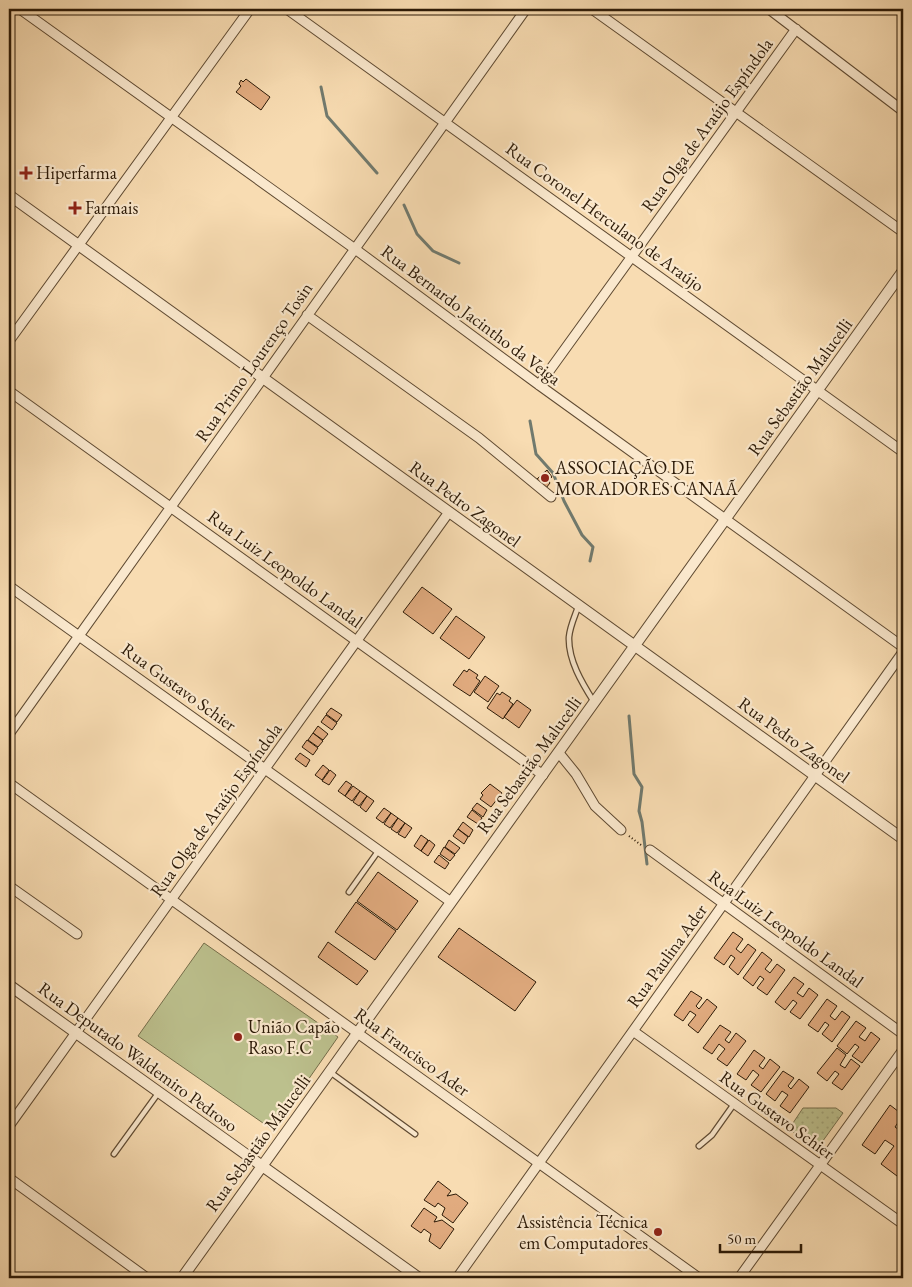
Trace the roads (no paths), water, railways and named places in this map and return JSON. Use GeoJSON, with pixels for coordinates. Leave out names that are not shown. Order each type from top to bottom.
{"type":"FeatureCollection","features":[{"type":"Feature","properties":{"kind":"street","name":"Rua Bernardo Jacintho da Veiga"},"geometry":{"type":"LineString","coordinates":[[20,9],[355,248],[539,386],[903,647]]}},
{"type":"Feature","properties":{"kind":"street"},"geometry":{"type":"LineString","coordinates":[[9,341],[250,9]]}},
{"type":"Feature","properties":{"kind":"street","name":"Rua Coronel Herculano de Araújo"},"geometry":{"type":"LineString","coordinates":[[288,9],[903,452]]}},
{"type":"Feature","properties":{"kind":"street","name":"Rua Primo Lourenço Tosin"},"geometry":{"type":"LineString","coordinates":[[9,734],[526,9]]}},
{"type":"Feature","properties":{"kind":"street"},"geometry":{"type":"LineString","coordinates":[[592,9],[903,232]]}},
{"type":"Feature","properties":{"kind":"street"},"geometry":{"type":"LineString","coordinates":[[769,9],[903,111]]}},
{"type":"Feature","properties":{"kind":"street","name":"Rua Olga de Araújo Espíndola"},"geometry":{"type":"LineString","coordinates":[[539,386],[796,29]]}},
{"type":"Feature","properties":{"kind":"street","name":"Rua Pedro Zagonel"},"geometry":{"type":"LineString","coordinates":[[9,195],[903,839]]}},
{"type":"Feature","properties":{"kind":"street","name":"Rua Sebastião Malucelli"},"geometry":{"type":"LineString","coordinates":[[182,1278],[903,271]]}},
{"type":"Feature","properties":{"kind":"street"},"geometry":{"type":"LineString","coordinates":[[308,315],[479,438],[551,497]]}},
{"type":"Feature","properties":{"kind":"street","name":"Rua Luiz Leopoldo Landal"},"geometry":{"type":"LineString","coordinates":[[9,390],[543,774]]}},
{"type":"Feature","properties":{"kind":"street","name":"Rua Olga de Araújo Espíndola"},"geometry":{"type":"LineString","coordinates":[[9,1126],[449,512]]}},
{"type":"Feature","properties":{"kind":"street","name":"Rua Gustavo Schier"},"geometry":{"type":"LineString","coordinates":[[9,586],[451,902]]}},
{"type":"Feature","properties":{"kind":"street","name":"Rua Paulina Ader"},"geometry":{"type":"LineString","coordinates":[[456,1278],[903,652]]}},
{"type":"Feature","properties":{"kind":"street"},"geometry":{"type":"LineString","coordinates":[[558,752],[576,774],[595,806],[622,830]]}},
{"type":"Feature","properties":{"kind":"street","name":"Rua Francisco Ader"},"geometry":{"type":"LineString","coordinates":[[9,783],[699,1278]]}},
{"type":"Feature","properties":{"kind":"street","name":"Rua Luiz Leopoldo Landal"},"geometry":{"type":"LineString","coordinates":[[646,848],[903,1034]]}},
{"type":"Feature","properties":{"kind":"street"},"geometry":{"type":"LineString","coordinates":[[9,886],[77,934]]}},
{"type":"Feature","properties":{"kind":"street","name":"Rua Deputado Waldemiro Pedroso"},"geometry":{"type":"LineString","coordinates":[[9,985],[419,1278]]}},
{"type":"Feature","properties":{"kind":"street","name":"Rua Gustavo Schier"},"geometry":{"type":"LineString","coordinates":[[633,1031],[903,1224]]}},
{"type":"Feature","properties":{"kind":"street"},"geometry":{"type":"LineString","coordinates":[[739,1278],[903,1050]]}},
{"type":"Feature","properties":{"kind":"street"},"geometry":{"type":"LineString","coordinates":[[9,1178],[147,1278]]}},
{"type":"Feature","properties":{"kind":"lane"},"geometry":{"type":"LineString","coordinates":[[579,605],[569,636],[572,659],[594,703]]}},
{"type":"Feature","properties":{"kind":"lane"},"geometry":{"type":"LineString","coordinates":[[349,892],[379,850]]}},
{"type":"Feature","properties":{"kind":"lane"},"geometry":{"type":"LineString","coordinates":[[330,1072],[415,1134]]}},
{"type":"Feature","properties":{"kind":"lane"},"geometry":{"type":"LineString","coordinates":[[114,1154],[159,1092]]}},
{"type":"Feature","properties":{"kind":"lane"},"geometry":{"type":"LineString","coordinates":[[699,1146],[712,1135],[734,1104]]}},
{"type":"Feature","properties":{"kind":"waterway"},"geometry":{"type":"LineString","coordinates":[[321,87],[327,116],[377,173]]}},
{"type":"Feature","properties":{"kind":"waterway"},"geometry":{"type":"LineString","coordinates":[[404,205],[417,234],[433,251],[459,263]]}},
{"type":"Feature","properties":{"kind":"waterway"},"geometry":{"type":"LineString","coordinates":[[530,421],[536,454],[553,473],[564,501],[582,535],[593,547],[590,561]]}},
{"type":"Feature","properties":{"kind":"waterway"},"geometry":{"type":"LineString","coordinates":[[629,716],[634,774],[642,787],[639,811],[647,864]]}},
{"type":"Feature","properties":{"kind":"place","name":"Hiperfarma"},"geometry":{"type":"Point","coordinates":[26,173]}},
{"type":"Feature","properties":{"kind":"place","name":"Farmais"},"geometry":{"type":"Point","coordinates":[75,208]}},
{"type":"Feature","properties":{"kind":"place","name":"ASSOCIAÇÃO DE MORADORES CANAÃ"},"geometry":{"type":"Point","coordinates":[545,478]}},
{"type":"Feature","properties":{"kind":"place","name":"União Capão Raso F.C"},"geometry":{"type":"Point","coordinates":[238,1037]}},
{"type":"Feature","properties":{"kind":"place","name":"Assistência Técnica em Computadores"},"geometry":{"type":"Point","coordinates":[658,1232]}}]}
